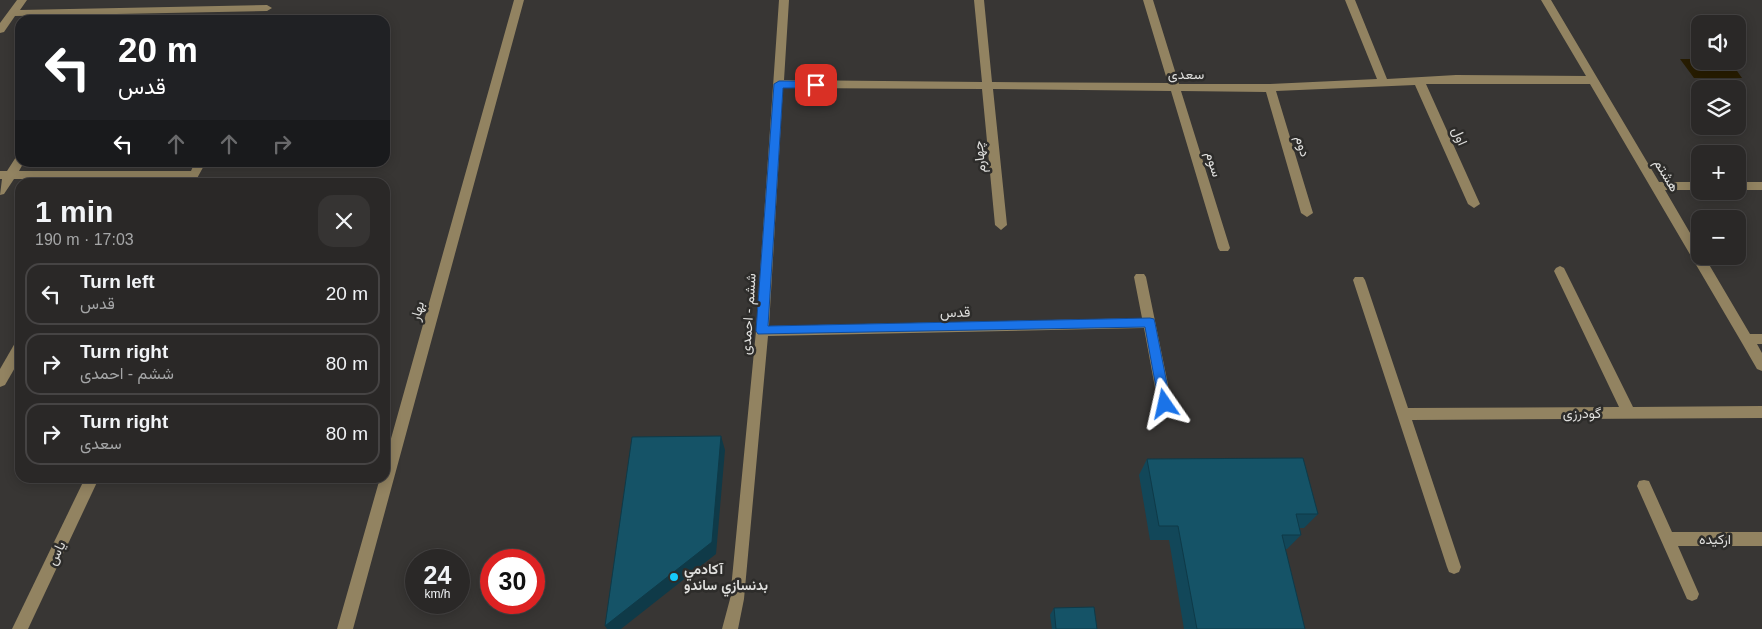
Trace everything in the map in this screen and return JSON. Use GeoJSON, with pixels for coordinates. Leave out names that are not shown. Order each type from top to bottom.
{"type":"FeatureCollection","features":[{"type":"Feature","properties":{"kind":"street"},"geometry":{"type":"LineString","coordinates":[[0,30],[22,0]]}},
{"type":"Feature","properties":{"kind":"street","name":"بهار"},"geometry":{"type":"LineString","coordinates":[[390,466],[519,0]]}},
{"type":"Feature","properties":{"kind":"street","name":"ششم - احمدی"},"geometry":{"type":"LineString","coordinates":[[730,629],[737,598],[762,331],[784,0]]}},
{"type":"Feature","properties":{"kind":"street","name":"چهارم"},"geometry":{"type":"LineString","coordinates":[[979,0],[1001,225]]}},
{"type":"Feature","properties":{"kind":"street","name":"سوم"},"geometry":{"type":"LineString","coordinates":[[1148,0],[1224,248]]}},
{"type":"Feature","properties":{"kind":"street"},"geometry":{"type":"LineString","coordinates":[[1350,0],[1384,83]]}},
{"type":"Feature","properties":{"kind":"street","name":"هشتم"},"geometry":{"type":"LineString","coordinates":[[1546,0],[1762,365]]}},
{"type":"Feature","properties":{"kind":"street"},"geometry":{"type":"LineString","coordinates":[[13,12],[269,4]]}},
{"type":"Feature","properties":{"kind":"street"},"geometry":{"type":"LineString","coordinates":[[263,15],[269,4]]}},
{"type":"Feature","properties":{"kind":"street","name":"سعدی"},"geometry":{"type":"LineString","coordinates":[[779,84],[1270,88],[1492,78],[1592,80]]}},
{"type":"Feature","properties":{"kind":"street","name":"اول"},"geometry":{"type":"LineString","coordinates":[[1419,81],[1474,204]]}},
{"type":"Feature","properties":{"kind":"street","name":"دوم"},"geometry":{"type":"LineString","coordinates":[[1270,88],[1307,213]]}},
{"type":"Feature","properties":{"kind":"street"},"geometry":{"type":"LineString","coordinates":[[0,192],[5,175],[15,165]]}},
{"type":"Feature","properties":{"kind":"street"},"geometry":{"type":"LineString","coordinates":[[5,175],[145,178]]}},
{"type":"Feature","properties":{"kind":"street"},"geometry":{"type":"LineString","coordinates":[[1656,186],[1691,186]]}},
{"type":"Feature","properties":{"kind":"street"},"geometry":{"type":"LineString","coordinates":[[1746,186],[1762,186]]}},
{"type":"Feature","properties":{"kind":"street"},"geometry":{"type":"LineString","coordinates":[[1560,271],[1629,413]]}},
{"type":"Feature","properties":{"kind":"street"},"geometry":{"type":"LineString","coordinates":[[1140,277],[1165,404]]}},
{"type":"Feature","properties":{"kind":"street"},"geometry":{"type":"LineString","coordinates":[[1359,280],[1454,567]]}},
{"type":"Feature","properties":{"kind":"street","name":"قدس"},"geometry":{"type":"LineString","coordinates":[[762,331],[1150,323]]}},
{"type":"Feature","properties":{"kind":"street"},"geometry":{"type":"LineString","coordinates":[[1746,339],[1762,339]]}},
{"type":"Feature","properties":{"kind":"street"},"geometry":{"type":"LineString","coordinates":[[0,381],[15,356]]}},
{"type":"Feature","properties":{"kind":"street","name":"گودرزی"},"geometry":{"type":"LineString","coordinates":[[1403,414],[1762,412]]}},
{"type":"Feature","properties":{"kind":"street","name":"یاس"},"geometry":{"type":"LineString","coordinates":[[20,629],[90,483]]}},
{"type":"Feature","properties":{"kind":"street","name":"بهار"},"geometry":{"type":"LineString","coordinates":[[345,629],[385,483]]}},
{"type":"Feature","properties":{"kind":"street"},"geometry":{"type":"LineString","coordinates":[[1644,486],[1692,594]]}},
{"type":"Feature","properties":{"kind":"street","name":"ارکیده"},"geometry":{"type":"LineString","coordinates":[[1668,539],[1762,539]]}},
{"type":"Feature","properties":{"kind":"shaded area"},"geometry":{"type":"Polygon","coordinates":[[[1680,59],[1691,59],[1691,70],[1736,70],[1742,78],[1694,78],[1680,59]]]}},
{"type":"Feature","properties":{"kind":"building"},"geometry":{"type":"Polygon","coordinates":[[[721,436],[712,542],[605,626],[632,437],[721,436]]]}},
{"type":"Feature","properties":{"kind":"building"},"geometry":{"type":"Polygon","coordinates":[[[1303,458],[1318,514],[1296,514],[1301,535],[1282,535],[1305,629],[1197,629],[1178,526],[1159,526],[1147,459],[1303,458]]]}},
{"type":"Feature","properties":{"kind":"building"},"geometry":{"type":"Polygon","coordinates":[[[1094,607],[1097,629],[1056,629],[1054,608],[1094,607]]]}},
{"type":"Feature","properties":{"kind":"place","name":"آكادمي بدنسازي ساندو"},"geometry":{"type":"Point","coordinates":[674,577]}},
{"type":"Feature","properties":{"kind":"route"},"geometry":{"type":"LineString","coordinates":[[816,85],[779,84],[762,331],[1150,323],[1165,404]]}}]}
